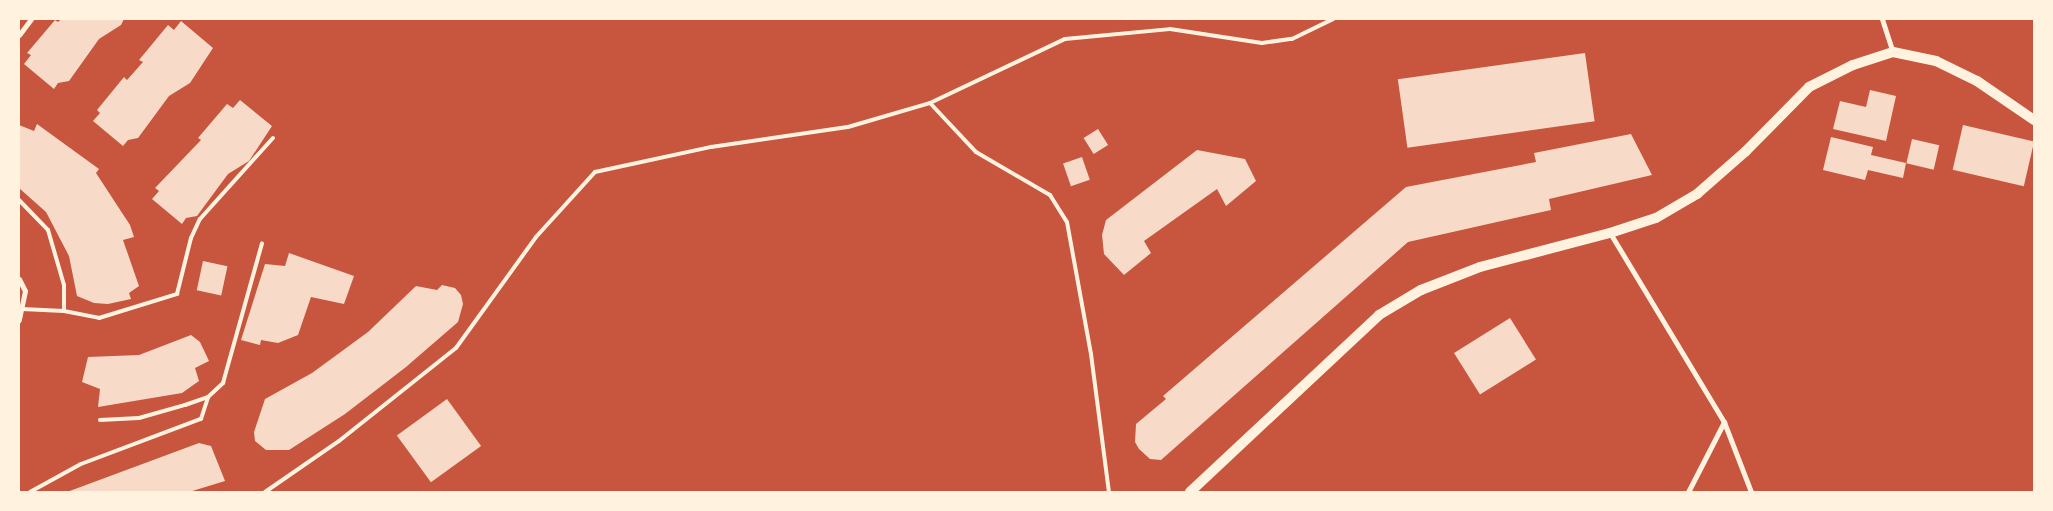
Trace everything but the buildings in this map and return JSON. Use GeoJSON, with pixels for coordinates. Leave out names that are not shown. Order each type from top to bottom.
{"type":"FeatureCollection","features":[{"type":"Feature","properties":{"kind":"main road"},"geometry":{"type":"LineString","coordinates":[[1190,492],[1379,315],[1421,290],[1480,267],[1610,233],[1656,218],[1697,194],[1745,152],[1808,87],[1853,65],[1893,52],[1944,65],[1976,80],[2034,120]]}},
{"type":"Feature","properties":{"kind":"street"},"geometry":{"type":"LineString","coordinates":[[19,35],[31,19]]}},
{"type":"Feature","properties":{"kind":"street"},"geometry":{"type":"LineString","coordinates":[[1882,19],[1893,52]]}},
{"type":"Feature","properties":{"kind":"street"},"geometry":{"type":"LineString","coordinates":[[1610,233],[1724,422],[1751,492]]}},
{"type":"Feature","properties":{"kind":"street"},"geometry":{"type":"LineString","coordinates":[[19,279],[25,291],[19,320]]}},
{"type":"Feature","properties":{"kind":"street"},"geometry":{"type":"LineString","coordinates":[[1688,492],[1724,422]]}},
{"type":"Feature","properties":{"kind":"lane"},"geometry":{"type":"LineString","coordinates":[[265,492],[339,441],[456,348],[536,237],[595,172],[711,147],[848,127],[930,103],[1065,39],[1170,29],[1262,43],[1292,39],[1333,19]]}},
{"type":"Feature","properties":{"kind":"lane"},"geometry":{"type":"LineString","coordinates":[[930,103],[976,152],[1050,195],[1067,222],[1092,354],[1109,492]]}},
{"type":"Feature","properties":{"kind":"lane"},"geometry":{"type":"LineString","coordinates":[[22,309],[64,311],[99,318],[177,294],[191,238],[200,219],[273,138]]}},
{"type":"Feature","properties":{"kind":"lane"},"geometry":{"type":"LineString","coordinates":[[19,200],[48,230],[64,285],[64,311]]}},
{"type":"Feature","properties":{"kind":"lane"},"geometry":{"type":"LineString","coordinates":[[100,420],[139,418],[208,397],[223,383],[262,243]]}},
{"type":"Feature","properties":{"kind":"lane"},"geometry":{"type":"LineString","coordinates":[[30,492],[81,464],[201,420],[208,397]]}}]}
